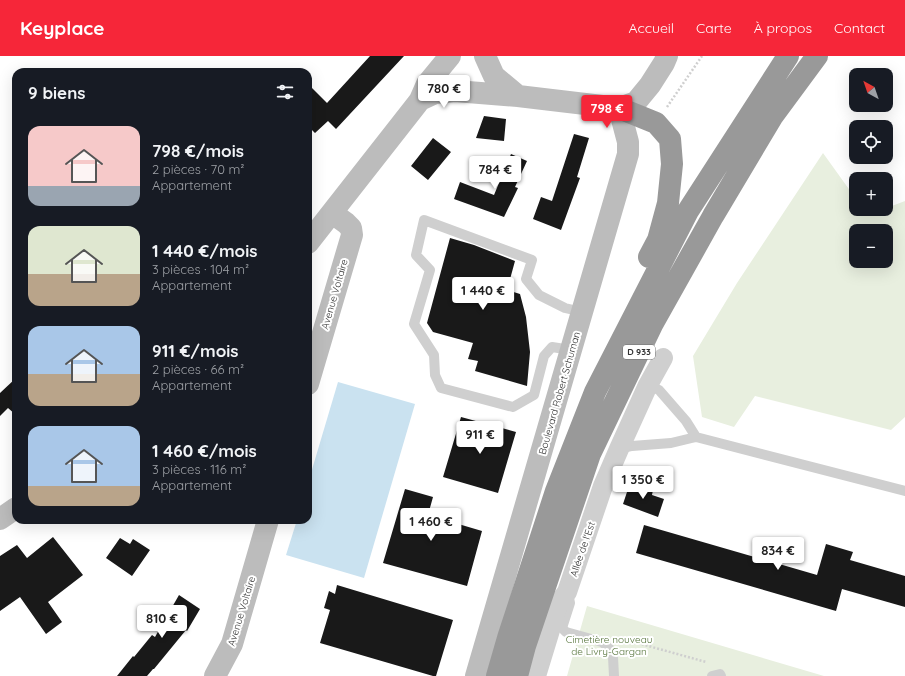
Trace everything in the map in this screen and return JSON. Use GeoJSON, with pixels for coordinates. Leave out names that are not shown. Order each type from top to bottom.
{"type":"FeatureCollection","features":[{"type":"Feature","properties":{"kind":"highway","name":"D 933"},"geometry":{"type":"LineString","coordinates":[[497,676],[556,491],[595,392],[688,211],[788,56]]}},
{"type":"Feature","properties":{"kind":"highway","name":"D 933"},"geometry":{"type":"LineString","coordinates":[[517,676],[590,454],[645,339],[713,216],[772,117],[817,56]]}},
{"type":"Feature","properties":{"kind":"highway"},"geometry":{"type":"LineString","coordinates":[[619,108],[656,124],[670,139],[672,164],[668,203],[658,240],[637,283],[630,324]]}},
{"type":"Feature","properties":{"kind":"street"},"geometry":{"type":"LineString","coordinates":[[312,238],[420,100],[427,84],[450,56]]}},
{"type":"Feature","properties":{"kind":"street"},"geometry":{"type":"LineString","coordinates":[[485,56],[494,76],[518,96]]}},
{"type":"Feature","properties":{"kind":"street"},"geometry":{"type":"LineString","coordinates":[[420,100],[435,93],[455,91],[518,96],[619,108],[636,102],[650,85],[667,56]]}},
{"type":"Feature","properties":{"kind":"street","name":"Boulevard Robert Schuman"},"geometry":{"type":"LineString","coordinates":[[476,676],[628,154],[628,142],[619,108]]}},
{"type":"Feature","properties":{"kind":"street","name":"Avenue Voltaire"},"geometry":{"type":"LineString","coordinates":[[312,370],[352,235],[351,228],[332,213]]}},
{"type":"Feature","properties":{"kind":"street","name":"Allée de l'Est"},"geometry":{"type":"LineString","coordinates":[[536,676],[558,604],[567,592],[603,486],[648,384],[663,358]]}},
{"type":"Feature","properties":{"kind":"street","name":"Avenue Voltaire"},"geometry":{"type":"LineString","coordinates":[[215,676],[232,644],[267,524]]}},
{"type":"Feature","properties":{"kind":"lane"},"geometry":{"type":"LineString","coordinates":[[571,350],[552,347],[544,356],[534,395],[513,407],[441,388],[435,375],[434,355],[414,324],[430,270],[416,255],[424,220],[532,260],[526,279],[539,295],[565,308],[582,312]]}},
{"type":"Feature","properties":{"kind":"lane"},"geometry":{"type":"LineString","coordinates":[[648,384],[659,390],[696,436]]}},
{"type":"Feature","properties":{"kind":"lane"},"geometry":{"type":"LineString","coordinates":[[619,449],[632,446],[671,443],[696,436],[905,491]]}},
{"type":"Feature","properties":{"kind":"lane"},"geometry":{"type":"LineString","coordinates":[[567,592],[570,603],[562,628],[566,632],[602,642],[609,648],[613,657],[614,676]]}},
{"type":"Feature","properties":{"kind":"path"},"geometry":{"type":"LineString","coordinates":[[656,124],[702,56]]}},
{"type":"Feature","properties":{"kind":"path"},"geometry":{"type":"LineString","coordinates":[[634,642],[706,662],[718,675]]}},
{"type":"Feature","properties":{"kind":"green space"},"geometry":{"type":"Polygon","coordinates":[[[823,153],[849,189],[849,216],[893,216],[893,206],[905,201],[905,417],[891,430],[755,396],[734,427],[702,417],[693,356],[737,283],[823,153]]]}},
{"type":"Feature","properties":{"kind":"green space","name":"Cimetière nouveau de Livry-Gargan"},"geometry":{"type":"Polygon","coordinates":[[[587,606],[824,676],[567,676],[587,606]]]}},
{"type":"Feature","properties":{"kind":"water"},"geometry":{"type":"Polygon","coordinates":[[[338,382],[415,404],[364,578],[286,555],[296,524],[312,524],[312,470],[338,382]]]}},
{"type":"Feature","properties":{"kind":"building"},"geometry":{"type":"Polygon","coordinates":[[[370,56],[404,56],[336,129],[328,121],[315,133],[312,130],[312,88],[327,103],[370,56]]]}},
{"type":"Feature","properties":{"kind":"building"},"geometry":{"type":"Polygon","coordinates":[[[484,116],[506,119],[504,141],[476,138],[484,116]]]}},
{"type":"Feature","properties":{"kind":"building"},"geometry":{"type":"Polygon","coordinates":[[[574,134],[589,138],[577,177],[580,178],[561,230],[533,219],[541,197],[552,201],[574,134]]]}},
{"type":"Feature","properties":{"kind":"building"},"geometry":{"type":"Polygon","coordinates":[[[433,138],[451,152],[428,180],[411,166],[433,138]]]}},
{"type":"Feature","properties":{"kind":"building"},"geometry":{"type":"Polygon","coordinates":[[[511,154],[527,161],[515,187],[518,188],[504,217],[454,199],[460,182],[494,195],[511,154]]]}},
{"type":"Feature","properties":{"kind":"building"},"geometry":{"type":"Polygon","coordinates":[[[450,238],[474,245],[515,261],[507,290],[520,294],[526,317],[530,352],[527,386],[475,371],[478,361],[468,359],[473,343],[433,332],[427,323],[450,238]]]}},
{"type":"Feature","properties":{"kind":"building"},"geometry":{"type":"Polygon","coordinates":[[[12,382],[12,412],[8,408],[0,416],[0,393],[12,382]]]}},
{"type":"Feature","properties":{"kind":"building"},"geometry":{"type":"Polygon","coordinates":[[[461,417],[516,432],[498,493],[443,477],[461,417]]]}},
{"type":"Feature","properties":{"kind":"building"},"geometry":{"type":"Polygon","coordinates":[[[630,483],[653,490],[652,495],[664,499],[658,517],[623,504],[630,483]]]}},
{"type":"Feature","properties":{"kind":"building"},"geometry":{"type":"Polygon","coordinates":[[[405,489],[433,497],[428,515],[482,531],[467,586],[383,563],[405,489]]]}},
{"type":"Feature","properties":{"kind":"building"},"geometry":{"type":"Polygon","coordinates":[[[644,525],[817,575],[826,544],[853,552],[850,560],[905,576],[905,607],[842,589],[836,611],[636,553],[644,525]]]}},
{"type":"Feature","properties":{"kind":"building"},"geometry":{"type":"Polygon","coordinates":[[[53,537],[83,575],[48,602],[62,622],[46,634],[20,597],[0,611],[0,556],[17,545],[27,558],[53,537]]]}},
{"type":"Feature","properties":{"kind":"building"},"geometry":{"type":"Polygon","coordinates":[[[120,538],[130,544],[133,539],[150,550],[132,576],[106,558],[120,538]]]}},
{"type":"Feature","properties":{"kind":"building"},"geometry":{"type":"Polygon","coordinates":[[[337,585],[453,620],[436,676],[320,643],[330,610],[324,608],[329,591],[335,594],[337,585]]]}},
{"type":"Feature","properties":{"kind":"building"},"geometry":{"type":"Polygon","coordinates":[[[179,595],[200,609],[187,631],[186,630],[147,676],[117,676],[152,635],[155,637],[179,595]]]}}]}
